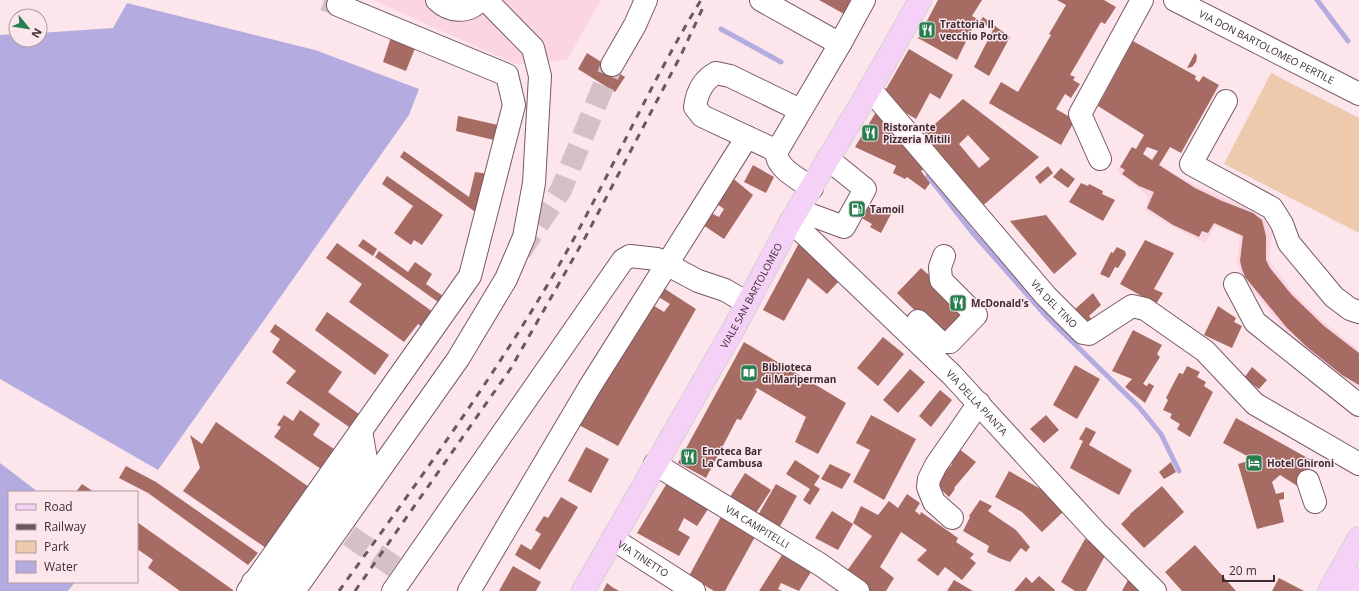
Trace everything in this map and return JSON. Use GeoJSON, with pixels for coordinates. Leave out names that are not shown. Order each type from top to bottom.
{"type":"FeatureCollection","features":[{"type":"Feature","properties":{"kind":"main road","name":"VIALE SAN BARTOLOMEO"},"geometry":{"type":"LineString","coordinates":[[583,591],[747,303],[795,215],[870,89],[920,0]]}},
{"type":"Feature","properties":{"kind":"main road"},"geometry":{"type":"LineString","coordinates":[[1329,591],[1359,538]]}},
{"type":"Feature","properties":{"kind":"main road"},"geometry":{"type":"LineString","coordinates":[[1352,591],[1359,578]]}},
{"type":"Feature","properties":{"kind":"street"},"geometry":{"type":"LineString","coordinates":[[437,0],[450,9],[458,10],[468,9],[480,0]]}},
{"type":"Feature","properties":{"kind":"street"},"geometry":{"type":"LineString","coordinates":[[294,591],[458,358],[506,279],[524,237],[534,184],[540,76],[533,48],[486,0]]}},
{"type":"Feature","properties":{"kind":"street"},"geometry":{"type":"LineString","coordinates":[[612,65],[635,26],[646,0]]}},
{"type":"Feature","properties":{"kind":"street"},"geometry":{"type":"LineString","coordinates":[[761,0],[840,44]]}},
{"type":"Feature","properties":{"kind":"street"},"geometry":{"type":"LineString","coordinates":[[812,188],[778,162],[776,157],[777,151],[864,0]]}},
{"type":"Feature","properties":{"kind":"street"},"geometry":{"type":"LineString","coordinates":[[1100,159],[1080,114],[1142,0]]}},
{"type":"Feature","properties":{"kind":"street","name":"VIA DON BARTOLOMEO PERTILE"},"geometry":{"type":"LineString","coordinates":[[1175,0],[1359,94]]}},
{"type":"Feature","properties":{"kind":"street"},"geometry":{"type":"LineString","coordinates":[[251,587],[470,276],[514,105],[507,75],[338,5]]}},
{"type":"Feature","properties":{"kind":"street"},"geometry":{"type":"LineString","coordinates":[[777,151],[702,116],[695,107],[697,96],[707,77],[716,73],[730,76],[800,110]]}},
{"type":"Feature","properties":{"kind":"street","name":"VIA DEL TINO"},"geometry":{"type":"LineString","coordinates":[[870,89],[1046,296],[1083,334],[1089,334],[1132,306],[1145,309],[1205,350],[1255,404],[1359,464]]}},
{"type":"Feature","properties":{"kind":"street"},"geometry":{"type":"LineString","coordinates":[[1226,101],[1191,164],[1272,208],[1282,224],[1289,243],[1334,297],[1350,309],[1359,312]]}},
{"type":"Feature","properties":{"kind":"street"},"geometry":{"type":"LineString","coordinates":[[470,591],[573,414],[747,137]]}},
{"type":"Feature","properties":{"kind":"street"},"geometry":{"type":"LineString","coordinates":[[795,215],[844,227],[865,189],[828,159]]}},
{"type":"Feature","properties":{"kind":"street","name":"VIA DELLA PIANTA"},"geometry":{"type":"LineString","coordinates":[[795,215],[979,403],[1094,530],[1155,591]]}},
{"type":"Feature","properties":{"kind":"street"},"geometry":{"type":"LineString","coordinates":[[394,591],[624,260],[630,256],[657,259],[698,281],[726,290],[747,303]]}},
{"type":"Feature","properties":{"kind":"street"},"geometry":{"type":"LineString","coordinates":[[871,276],[940,342],[950,342],[976,315],[941,280],[940,267],[944,256]]}},
{"type":"Feature","properties":{"kind":"street"},"geometry":{"type":"LineString","coordinates":[[1235,284],[1255,322],[1359,405]]}},
{"type":"Feature","properties":{"kind":"street"},"geometry":{"type":"LineString","coordinates":[[952,518],[934,502],[928,487],[929,479],[936,465],[979,403]]}},
{"type":"Feature","properties":{"kind":"street","name":"VIA CAMPITELLI"},"geometry":{"type":"LineString","coordinates":[[655,464],[821,566],[858,591]]}},
{"type":"Feature","properties":{"kind":"street"},"geometry":{"type":"LineString","coordinates":[[1308,481],[1315,502]]}},
{"type":"Feature","properties":{"kind":"street","name":"VIA TINETTO"},"geometry":{"type":"LineString","coordinates":[[613,539],[694,591]]}},
{"type":"Feature","properties":{"kind":"shaded area"},"geometry":{"type":"Polygon","coordinates":[[[373,0],[601,0],[567,60],[515,64],[373,0]]]}},
{"type":"Feature","properties":{"kind":"shaded area"},"geometry":{"type":"Polygon","coordinates":[[[1132,147],[1160,167],[1197,186],[1261,214],[1272,233],[1269,260],[1292,291],[1326,324],[1359,350],[1359,389],[1340,377],[1286,332],[1244,280],[1237,262],[1240,236],[1216,226],[1205,243],[1175,228],[1145,210],[1149,197],[1117,171],[1132,147]]]}},
{"type":"Feature","properties":{"kind":"green space"},"geometry":{"type":"Polygon","coordinates":[[[1271,73],[1359,118],[1359,233],[1224,164],[1271,73]]]}},
{"type":"Feature","properties":{"kind":"water"},"geometry":{"type":"Polygon","coordinates":[[[127,3],[315,50],[419,89],[409,115],[158,470],[0,379],[0,35],[8,34],[8,48],[48,48],[48,32],[113,28],[127,3]]]}},
{"type":"Feature","properties":{"kind":"water"},"geometry":{"type":"Polygon","coordinates":[[[0,463],[37,491],[8,491],[8,583],[74,583],[68,591],[0,591],[0,463]]]}},
{"type":"Feature","properties":{"kind":"building"},"geometry":{"type":"Polygon","coordinates":[[[819,0],[851,0],[844,14],[819,0]]]}},
{"type":"Feature","properties":{"kind":"building"},"geometry":{"type":"Polygon","coordinates":[[[938,0],[982,0],[972,16],[977,19],[957,60],[918,38],[938,0]]]}},
{"type":"Feature","properties":{"kind":"building"},"geometry":{"type":"Polygon","coordinates":[[[1057,0],[1104,0],[1116,7],[1105,24],[1101,22],[1070,75],[1075,77],[1073,80],[1080,84],[1071,98],[1065,94],[1056,109],[1075,120],[1061,145],[989,103],[1001,82],[1018,92],[1051,35],[1049,34],[1066,5],[1057,0]]]}},
{"type":"Feature","properties":{"kind":"building"},"geometry":{"type":"Polygon","coordinates":[[[983,17],[1010,37],[989,76],[974,67],[993,30],[980,21],[983,17]]]}},
{"type":"Feature","properties":{"kind":"building"},"geometry":{"type":"Polygon","coordinates":[[[392,34],[417,43],[406,71],[383,62],[392,34]]]}},
{"type":"Feature","properties":{"kind":"building"},"geometry":{"type":"Polygon","coordinates":[[[1133,41],[1196,76],[1195,79],[1199,82],[1203,76],[1219,85],[1181,153],[1170,147],[1159,165],[1195,188],[1222,201],[1253,213],[1262,220],[1266,236],[1266,260],[1270,268],[1291,294],[1324,326],[1359,353],[1359,385],[1342,375],[1307,347],[1287,328],[1245,277],[1240,261],[1243,236],[1214,223],[1208,233],[1202,231],[1199,237],[1173,225],[1147,208],[1154,192],[1139,186],[1122,174],[1125,170],[1120,167],[1132,147],[1136,149],[1144,135],[1098,106],[1133,41]],[[1147,147],[1143,154],[1152,160],[1158,151],[1147,147]]]}},
{"type":"Feature","properties":{"kind":"building"},"geometry":{"type":"Polygon","coordinates":[[[909,49],[953,75],[940,99],[930,93],[916,119],[881,98],[909,49]]]}},
{"type":"Feature","properties":{"kind":"building"},"geometry":{"type":"Polygon","coordinates":[[[587,53],[625,77],[615,92],[578,69],[587,53]]]}},
{"type":"Feature","properties":{"kind":"building"},"geometry":{"type":"Polygon","coordinates":[[[1195,53],[1197,56],[1196,62],[1192,67],[1187,68],[1195,53]]]}},
{"type":"Feature","properties":{"kind":"building"},"geometry":{"type":"Polygon","coordinates":[[[963,99],[1039,157],[979,209],[917,140],[963,99]],[[968,135],[959,144],[979,168],[990,159],[968,135]]]}},
{"type":"Feature","properties":{"kind":"building"},"geometry":{"type":"Polygon","coordinates":[[[879,107],[928,165],[921,171],[930,183],[925,190],[907,177],[905,179],[893,173],[896,166],[855,147],[879,107]]]}},
{"type":"Feature","properties":{"kind":"building"},"geometry":{"type":"Polygon","coordinates":[[[458,116],[498,125],[494,140],[456,131],[458,116]]]}},
{"type":"Feature","properties":{"kind":"building"},"geometry":{"type":"Polygon","coordinates":[[[404,151],[469,197],[475,172],[489,174],[478,214],[400,157],[404,151]]]}},
{"type":"Feature","properties":{"kind":"building"},"geometry":{"type":"Polygon","coordinates":[[[753,165],[774,177],[766,193],[744,182],[753,165]]]}},
{"type":"Feature","properties":{"kind":"building"},"geometry":{"type":"Polygon","coordinates":[[[1048,166],[1053,173],[1040,184],[1035,177],[1048,166]]]}},
{"type":"Feature","properties":{"kind":"building"},"geometry":{"type":"Polygon","coordinates":[[[1061,168],[1075,179],[1068,188],[1053,177],[1061,168]]]}},
{"type":"Feature","properties":{"kind":"building"},"geometry":{"type":"Polygon","coordinates":[[[387,176],[443,215],[422,245],[414,240],[411,245],[394,233],[413,206],[382,184],[387,176]]]}},
{"type":"Feature","properties":{"kind":"building"},"geometry":{"type":"Polygon","coordinates":[[[730,176],[753,195],[724,239],[703,225],[711,213],[719,217],[724,209],[714,202],[730,176]]]}},
{"type":"Feature","properties":{"kind":"building"},"geometry":{"type":"Polygon","coordinates":[[[1081,183],[1088,186],[1089,184],[1103,191],[1102,194],[1115,200],[1103,221],[1069,202],[1081,183]]]}},
{"type":"Feature","properties":{"kind":"building"},"geometry":{"type":"Polygon","coordinates":[[[854,196],[880,210],[881,208],[891,214],[881,233],[870,227],[872,224],[846,209],[854,196]]]}},
{"type":"Feature","properties":{"kind":"building"},"geometry":{"type":"Polygon","coordinates":[[[1046,215],[1077,254],[1054,274],[1010,221],[1046,215]]]}},
{"type":"Feature","properties":{"kind":"building"},"geometry":{"type":"Polygon","coordinates":[[[363,239],[377,249],[373,256],[358,246],[363,239]]]}},
{"type":"Feature","properties":{"kind":"building"},"geometry":{"type":"Polygon","coordinates":[[[1145,240],[1174,253],[1154,289],[1163,293],[1156,304],[1120,284],[1145,240]]]}},
{"type":"Feature","properties":{"kind":"building"},"geometry":{"type":"Polygon","coordinates":[[[337,243],[433,312],[422,327],[418,324],[404,342],[349,302],[362,284],[326,258],[337,243]]]}},
{"type":"Feature","properties":{"kind":"building"},"geometry":{"type":"Polygon","coordinates":[[[799,243],[839,281],[827,294],[808,278],[784,321],[763,310],[799,243]]]}},
{"type":"Feature","properties":{"kind":"building"},"geometry":{"type":"Polygon","coordinates":[[[1117,247],[1125,251],[1126,255],[1118,268],[1115,267],[1109,278],[1100,274],[1111,252],[1113,253],[1117,247]]]}},
{"type":"Feature","properties":{"kind":"building"},"geometry":{"type":"Polygon","coordinates":[[[379,251],[408,272],[415,262],[432,274],[426,284],[443,296],[438,302],[375,257],[379,251]]]}},
{"type":"Feature","properties":{"kind":"building"},"geometry":{"type":"Polygon","coordinates":[[[921,268],[974,315],[953,337],[938,333],[897,293],[921,268]]]}},
{"type":"Feature","properties":{"kind":"building"},"geometry":{"type":"Polygon","coordinates":[[[662,287],[696,309],[618,446],[579,425],[651,304],[664,312],[670,304],[657,296],[662,287]]]}},
{"type":"Feature","properties":{"kind":"building"},"geometry":{"type":"Polygon","coordinates":[[[1093,293],[1101,305],[1089,316],[1093,321],[1087,326],[1073,311],[1093,293]]]}},
{"type":"Feature","properties":{"kind":"building"},"geometry":{"type":"Polygon","coordinates":[[[1218,306],[1236,318],[1234,322],[1242,326],[1232,348],[1204,335],[1218,306]]]}},
{"type":"Feature","properties":{"kind":"building"},"geometry":{"type":"Polygon","coordinates":[[[327,312],[389,355],[375,375],[315,330],[327,312]]]}},
{"type":"Feature","properties":{"kind":"building"},"geometry":{"type":"Polygon","coordinates":[[[275,324],[342,372],[328,392],[359,414],[349,427],[286,383],[296,371],[272,352],[280,339],[270,332],[275,324]]]}},
{"type":"Feature","properties":{"kind":"building"},"geometry":{"type":"Polygon","coordinates":[[[1133,330],[1162,345],[1157,354],[1160,357],[1143,384],[1147,386],[1149,383],[1154,386],[1145,403],[1125,387],[1132,379],[1112,371],[1133,330]]]}},
{"type":"Feature","properties":{"kind":"building"},"geometry":{"type":"Polygon","coordinates":[[[883,337],[904,354],[878,386],[857,368],[883,337]]]}},
{"type":"Feature","properties":{"kind":"building"},"geometry":{"type":"Polygon","coordinates":[[[744,342],[846,403],[818,454],[795,442],[806,417],[757,388],[755,390],[757,391],[741,420],[737,419],[706,478],[678,463],[744,342]]]}},
{"type":"Feature","properties":{"kind":"building"},"geometry":{"type":"Polygon","coordinates":[[[1075,365],[1100,379],[1077,419],[1053,405],[1075,365]]]}},
{"type":"Feature","properties":{"kind":"building"},"geometry":{"type":"Polygon","coordinates":[[[1187,366],[1200,372],[1197,377],[1206,382],[1204,386],[1213,392],[1190,437],[1177,429],[1180,424],[1170,418],[1172,414],[1163,410],[1168,400],[1166,398],[1179,373],[1183,374],[1187,366]]]}},
{"type":"Feature","properties":{"kind":"building"},"geometry":{"type":"Polygon","coordinates":[[[1252,367],[1267,380],[1259,389],[1244,378],[1252,367]]]}},
{"type":"Feature","properties":{"kind":"building"},"geometry":{"type":"Polygon","coordinates":[[[910,369],[925,382],[898,413],[883,400],[910,369]]]}},
{"type":"Feature","properties":{"kind":"building"},"geometry":{"type":"Polygon","coordinates":[[[940,390],[952,400],[931,427],[919,416],[940,390]]]}},
{"type":"Feature","properties":{"kind":"building"},"geometry":{"type":"Polygon","coordinates":[[[300,410],[320,424],[313,435],[334,449],[321,469],[274,437],[281,427],[277,425],[284,415],[293,421],[300,410]]]}},
{"type":"Feature","properties":{"kind":"building"},"geometry":{"type":"Polygon","coordinates":[[[871,415],[916,439],[884,500],[853,482],[870,450],[856,443],[871,415]]]}},
{"type":"Feature","properties":{"kind":"building"},"geometry":{"type":"Polygon","coordinates":[[[1046,415],[1059,430],[1044,443],[1030,429],[1046,415]]]}},
{"type":"Feature","properties":{"kind":"building"},"geometry":{"type":"Polygon","coordinates":[[[1236,418],[1313,461],[1299,487],[1280,475],[1272,482],[1276,494],[1284,492],[1284,499],[1279,500],[1284,522],[1257,529],[1238,464],[1248,461],[1249,457],[1223,443],[1236,418]]]}},
{"type":"Feature","properties":{"kind":"building"},"geometry":{"type":"Polygon","coordinates":[[[216,422],[309,487],[266,548],[183,491],[200,468],[190,435],[202,444],[216,422]]]}},
{"type":"Feature","properties":{"kind":"building"},"geometry":{"type":"Polygon","coordinates":[[[1086,427],[1096,432],[1089,445],[1132,470],[1119,495],[1070,468],[1083,441],[1079,439],[1086,427]]]}},
{"type":"Feature","properties":{"kind":"building"},"geometry":{"type":"Polygon","coordinates":[[[586,447],[609,459],[591,493],[568,481],[586,447]]]}},
{"type":"Feature","properties":{"kind":"building"},"geometry":{"type":"Polygon","coordinates":[[[958,448],[976,462],[954,488],[955,489],[949,497],[935,484],[952,464],[947,460],[958,448]]]}},
{"type":"Feature","properties":{"kind":"building"},"geometry":{"type":"Polygon","coordinates":[[[795,460],[820,476],[814,485],[820,489],[810,505],[803,500],[810,489],[786,474],[795,460]]]}},
{"type":"Feature","properties":{"kind":"building"},"geometry":{"type":"Polygon","coordinates":[[[1171,462],[1176,472],[1164,479],[1159,472],[1171,462]]]}},
{"type":"Feature","properties":{"kind":"building"},"geometry":{"type":"Polygon","coordinates":[[[830,464],[851,474],[842,489],[821,479],[830,464]]]}},
{"type":"Feature","properties":{"kind":"building"},"geometry":{"type":"Polygon","coordinates":[[[126,466],[156,482],[258,553],[248,565],[148,493],[119,478],[126,466]]]}},
{"type":"Feature","properties":{"kind":"building"},"geometry":{"type":"Polygon","coordinates":[[[1009,471],[1044,491],[1063,512],[1042,532],[1022,512],[995,497],[1009,471]]]}},
{"type":"Feature","properties":{"kind":"building"},"geometry":{"type":"Polygon","coordinates":[[[745,473],[771,490],[754,516],[728,500],[745,473]]]}},
{"type":"Feature","properties":{"kind":"building"},"geometry":{"type":"Polygon","coordinates":[[[667,483],[710,506],[697,526],[684,518],[678,530],[690,537],[679,556],[637,533],[667,483]]]}},
{"type":"Feature","properties":{"kind":"building"},"geometry":{"type":"Polygon","coordinates":[[[82,484],[92,491],[77,491],[82,484]]]}},
{"type":"Feature","properties":{"kind":"building"},"geometry":{"type":"Polygon","coordinates":[[[776,484],[797,496],[779,528],[758,515],[776,484]]]}},
{"type":"Feature","properties":{"kind":"building"},"geometry":{"type":"Polygon","coordinates":[[[1162,486],[1184,512],[1144,548],[1121,524],[1130,514],[1162,486]]]}},
{"type":"Feature","properties":{"kind":"building"},"geometry":{"type":"Polygon","coordinates":[[[907,494],[920,503],[915,511],[920,515],[921,512],[958,538],[956,542],[974,554],[970,558],[976,563],[962,580],[945,567],[938,576],[917,560],[927,550],[901,532],[880,567],[894,578],[886,591],[869,591],[844,575],[872,536],[853,523],[861,506],[878,515],[889,501],[898,508],[907,494]]]}},
{"type":"Feature","properties":{"kind":"building"},"geometry":{"type":"Polygon","coordinates":[[[561,497],[578,507],[540,570],[515,555],[521,544],[531,550],[541,534],[535,530],[544,516],[548,518],[561,497]]]}},
{"type":"Feature","properties":{"kind":"building"},"geometry":{"type":"Polygon","coordinates":[[[980,500],[992,506],[988,511],[1016,530],[1030,547],[1026,552],[1021,548],[1010,562],[987,552],[989,546],[963,531],[970,517],[969,516],[980,500]]]}},
{"type":"Feature","properties":{"kind":"building"},"geometry":{"type":"Polygon","coordinates":[[[832,511],[853,524],[838,550],[815,538],[832,511]]]}},
{"type":"Feature","properties":{"kind":"building"},"geometry":{"type":"Polygon","coordinates":[[[722,515],[756,535],[725,591],[714,591],[689,576],[722,515]]]}},
{"type":"Feature","properties":{"kind":"building"},"geometry":{"type":"Polygon","coordinates":[[[138,523],[233,591],[180,591],[148,568],[153,560],[138,550],[138,523]]]}},
{"type":"Feature","properties":{"kind":"building"},"geometry":{"type":"Polygon","coordinates":[[[1085,539],[1107,552],[1086,591],[1075,591],[1061,582],[1085,539]]]}},
{"type":"Feature","properties":{"kind":"building"},"geometry":{"type":"Polygon","coordinates":[[[1195,545],[1236,591],[1182,591],[1165,572],[1195,545]]]}},
{"type":"Feature","properties":{"kind":"building"},"geometry":{"type":"Polygon","coordinates":[[[782,555],[811,572],[799,591],[781,583],[778,589],[782,591],[759,591],[782,555]]]}},
{"type":"Feature","properties":{"kind":"building"},"geometry":{"type":"Polygon","coordinates":[[[513,566],[541,582],[536,591],[499,591],[513,566]]]}},
{"type":"Feature","properties":{"kind":"building"},"geometry":{"type":"Polygon","coordinates":[[[1039,576],[1055,590],[1014,591],[1026,577],[1032,583],[1039,576]]]}},
{"type":"Feature","properties":{"kind":"building"},"geometry":{"type":"Polygon","coordinates":[[[1279,578],[1304,591],[1272,591],[1279,578]]]}},
{"type":"Feature","properties":{"kind":"building"},"geometry":{"type":"Polygon","coordinates":[[[954,580],[973,591],[947,591],[954,580]]]}},
{"type":"Feature","properties":{"kind":"building"},"geometry":{"type":"Polygon","coordinates":[[[1128,580],[1139,591],[1122,591],[1128,580]]]}},
{"type":"Feature","properties":{"kind":"building"},"geometry":{"type":"Polygon","coordinates":[[[607,583],[612,587],[619,591],[603,591],[607,583]]]}},
{"type":"Feature","properties":{"kind":"waterway"},"geometry":{"type":"LineString","coordinates":[[1317,0],[1348,41]]}},
{"type":"Feature","properties":{"kind":"waterway"},"geometry":{"type":"LineString","coordinates":[[721,29],[781,62]]}},
{"type":"Feature","properties":{"kind":"waterway"},"geometry":{"type":"LineString","coordinates":[[928,176],[972,232],[1047,317],[1138,406],[1161,434],[1179,471]]}},
{"type":"Feature","properties":{"kind":"tunnel"},"geometry":{"type":"LineString","coordinates":[[324,0],[338,5]]}},
{"type":"Feature","properties":{"kind":"tunnel"},"geometry":{"type":"LineString","coordinates":[[520,252],[561,190],[612,65]]}},
{"type":"Feature","properties":{"kind":"tunnel"},"geometry":{"type":"LineString","coordinates":[[322,517],[405,574]]}},
{"type":"Feature","properties":{"kind":"railway"},"geometry":{"type":"LineString","coordinates":[[339,591],[418,482],[469,408],[542,294],[563,258],[660,73],[701,0]]}},
{"type":"Feature","properties":{"kind":"railway"},"geometry":{"type":"LineString","coordinates":[[355,591],[511,368],[586,236],[681,55],[705,3]]}},
{"type":"Feature","properties":{"kind":"place","name":"Trattoria Il vecchio Porto"},"geometry":{"type":"Point","coordinates":[927,30]}},
{"type":"Feature","properties":{"kind":"place","name":"Ristorante Pizzeria Mitili"},"geometry":{"type":"Point","coordinates":[870,133]}},
{"type":"Feature","properties":{"kind":"place","name":"Tamoil"},"geometry":{"type":"Point","coordinates":[857,209]}},
{"type":"Feature","properties":{"kind":"place","name":"McDonald's"},"geometry":{"type":"Point","coordinates":[958,303]}},
{"type":"Feature","properties":{"kind":"place","name":"Biblioteca di Mariperman"},"geometry":{"type":"Point","coordinates":[749,373]}},
{"type":"Feature","properties":{"kind":"place","name":"Enoteca Bar La Cambusa"},"geometry":{"type":"Point","coordinates":[689,457]}},
{"type":"Feature","properties":{"kind":"place","name":"Hotel Ghironi"},"geometry":{"type":"Point","coordinates":[1254,463]}}]}
